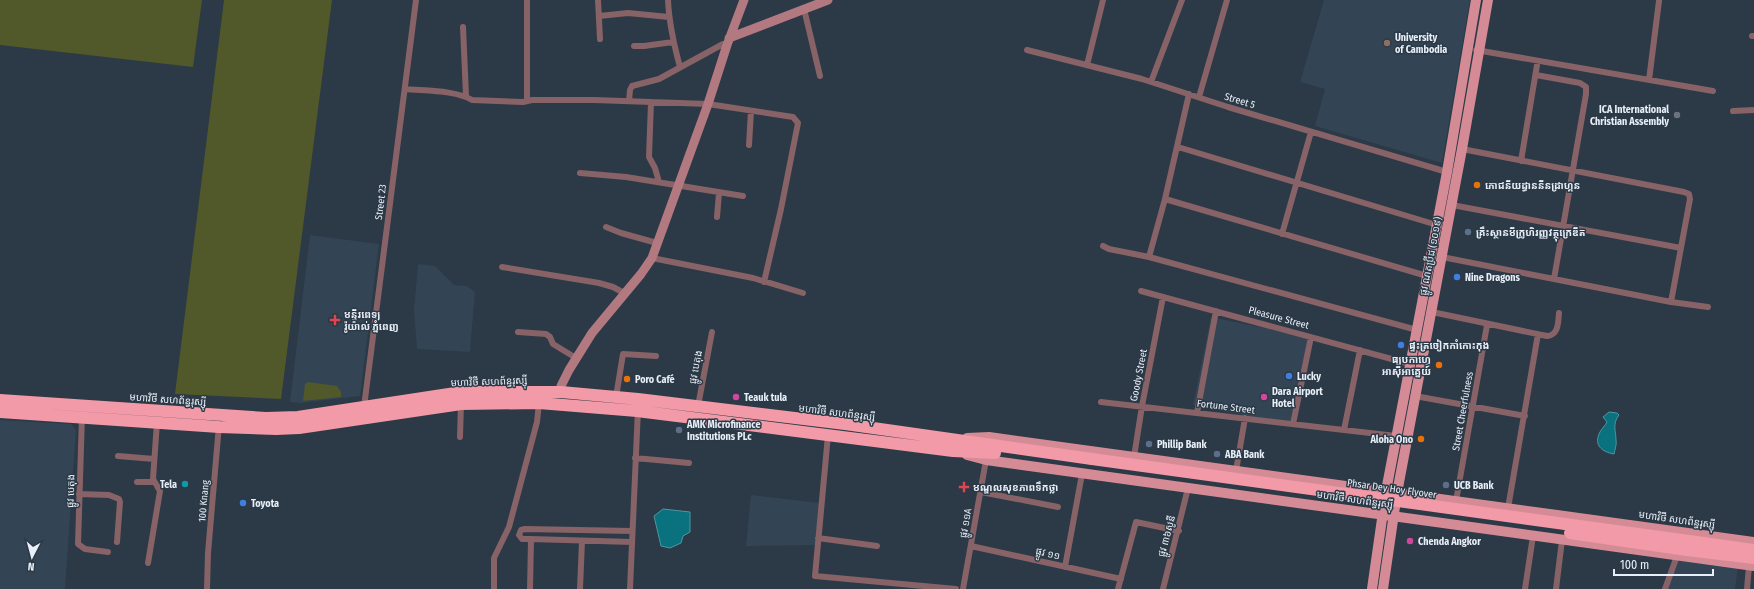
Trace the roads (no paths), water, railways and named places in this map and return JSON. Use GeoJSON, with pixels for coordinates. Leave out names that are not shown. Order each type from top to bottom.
{"type":"FeatureCollection","features":[{"type":"Feature","properties":{"kind":"highway","name":"មហាវិថី សហព័ន្ធរុស្ស៊ី"},"geometry":{"type":"LineString","coordinates":[[220,421],[298,417],[462,392],[560,392],[616,397],[638,405],[828,435],[953,451],[989,452],[1088,466]]}},
{"type":"Feature","properties":{"kind":"highway","name":"មហាវិថី សហព័ន្ធរុស្ស៊ី"},"geometry":{"type":"LineString","coordinates":[[0,400],[83,412]]}},
{"type":"Feature","properties":{"kind":"highway","name":"មហាវិថី សហព័ន្ធរុស្ស៊ី"},"geometry":{"type":"LineString","coordinates":[[0,412],[83,412],[220,421],[276,429],[299,428],[461,404],[539,403],[698,406],[954,438],[1088,466]]}},
{"type":"Feature","properties":{"kind":"highway","name":"Phsar Dey Hoy Flyover"},"geometry":{"type":"LineString","coordinates":[[1088,466],[1684,549]]}},
{"type":"Feature","properties":{"kind":"highway"},"geometry":{"type":"LineString","coordinates":[[1684,549],[1754,550]]}},
{"type":"Feature","properties":{"kind":"highway"},"geometry":{"type":"LineString","coordinates":[[1684,549],[1752,564]]}},
{"type":"Feature","properties":{"kind":"main road","name":"ផ្លូវ ណតប្រ៊ីដ (១០១៩)"},"geometry":{"type":"LineString","coordinates":[[1372,589],[1386,492],[1447,172],[1469,49],[1476,0]]}},
{"type":"Feature","properties":{"kind":"main road","name":"ផ្លូវ ណតប្រ៊ីដ (១០១៩)"},"geometry":{"type":"LineString","coordinates":[[1383,589],[1397,493],[1452,205],[1488,0]]}},
{"type":"Feature","properties":{"kind":"main road","name":"មហាវិថី សហព័ន្ធរុស្ស៊ី"},"geometry":{"type":"LineString","coordinates":[[954,438],[989,437],[1754,542]]}},
{"type":"Feature","properties":{"kind":"main road","name":"មហាវិថី សហព័ន្ធរុស្ស៊ី"},"geometry":{"type":"LineString","coordinates":[[953,451],[986,460],[1088,466],[1188,488],[1562,540],[1684,549]]}},
{"type":"Feature","properties":{"kind":"main road"},"geometry":{"type":"LineString","coordinates":[[1241,472],[1251,478],[1252,486],[1248,492],[1242,496]]}},
{"type":"Feature","properties":{"kind":"main road"},"geometry":{"type":"LineString","coordinates":[[1505,532],[1499,526],[1498,519],[1501,511],[1508,508]]}},
{"type":"Feature","properties":{"kind":"street","name":"Street 23"},"geometry":{"type":"LineString","coordinates":[[364,407],[416,0]]}},
{"type":"Feature","properties":{"kind":"street"},"geometry":{"type":"LineString","coordinates":[[527,0],[527,101]]}},
{"type":"Feature","properties":{"kind":"street"},"geometry":{"type":"LineString","coordinates":[[598,0],[600,39]]}},
{"type":"Feature","properties":{"kind":"street"},"geometry":{"type":"LineString","coordinates":[[668,0],[673,42],[680,67]]}},
{"type":"Feature","properties":{"kind":"street"},"geometry":{"type":"LineString","coordinates":[[560,392],[561,386],[576,358],[592,333],[652,258],[744,0]]}},
{"type":"Feature","properties":{"kind":"street"},"geometry":{"type":"LineString","coordinates":[[629,102],[630,90],[632,86],[659,79],[723,44],[808,5],[828,0]]}},
{"type":"Feature","properties":{"kind":"street"},"geometry":{"type":"LineString","coordinates":[[1087,65],[1103,0]]}},
{"type":"Feature","properties":{"kind":"street"},"geometry":{"type":"LineString","coordinates":[[1151,82],[1182,0]]}},
{"type":"Feature","properties":{"kind":"street"},"geometry":{"type":"LineString","coordinates":[[1199,97],[1227,0]]}},
{"type":"Feature","properties":{"kind":"street"},"geometry":{"type":"LineString","coordinates":[[1649,80],[1659,1]]}},
{"type":"Feature","properties":{"kind":"street"},"geometry":{"type":"LineString","coordinates":[[808,5],[820,76]]}},
{"type":"Feature","properties":{"kind":"street"},"geometry":{"type":"LineString","coordinates":[[599,16],[628,13],[669,17]]}},
{"type":"Feature","properties":{"kind":"street"},"geometry":{"type":"LineString","coordinates":[[462,27],[466,96]]}},
{"type":"Feature","properties":{"kind":"street"},"geometry":{"type":"LineString","coordinates":[[634,46],[673,42]]}},
{"type":"Feature","properties":{"kind":"street"},"geometry":{"type":"LineString","coordinates":[[1469,49],[1538,63],[1713,91]]}},
{"type":"Feature","properties":{"kind":"street","name":"Street 5"},"geometry":{"type":"LineString","coordinates":[[1027,50],[1151,82],[1311,132],[1447,172]]}},
{"type":"Feature","properties":{"kind":"street"},"geometry":{"type":"LineString","coordinates":[[1521,161],[1538,63]]}},
{"type":"Feature","properties":{"kind":"street"},"geometry":{"type":"LineString","coordinates":[[1536,75],[1580,84],[1586,87],[1554,279]]}},
{"type":"Feature","properties":{"kind":"street"},"geometry":{"type":"LineString","coordinates":[[405,89],[466,96],[472,100],[569,100],[708,104],[794,117],[798,123],[781,209],[764,282]]}},
{"type":"Feature","properties":{"kind":"street"},"geometry":{"type":"LineString","coordinates":[[1149,257],[1178,147],[1189,94]]}},
{"type":"Feature","properties":{"kind":"street"},"geometry":{"type":"LineString","coordinates":[[650,102],[649,157],[655,168],[659,182]]}},
{"type":"Feature","properties":{"kind":"street"},"geometry":{"type":"LineString","coordinates":[[1733,111],[1754,110]]}},
{"type":"Feature","properties":{"kind":"street"},"geometry":{"type":"LineString","coordinates":[[749,145],[750,111]]}},
{"type":"Feature","properties":{"kind":"street"},"geometry":{"type":"LineString","coordinates":[[1282,234],[1311,132]]}},
{"type":"Feature","properties":{"kind":"street"},"geometry":{"type":"LineString","coordinates":[[1178,147],[1437,225]]}},
{"type":"Feature","properties":{"kind":"street"},"geometry":{"type":"LineString","coordinates":[[1462,149],[1689,194],[1690,199],[1671,302]]}},
{"type":"Feature","properties":{"kind":"street"},"geometry":{"type":"LineString","coordinates":[[580,173],[626,177],[743,196]]}},
{"type":"Feature","properties":{"kind":"street"},"geometry":{"type":"LineString","coordinates":[[716,217],[719,192]]}},
{"type":"Feature","properties":{"kind":"street"},"geometry":{"type":"LineString","coordinates":[[1165,199],[1427,276]]}},
{"type":"Feature","properties":{"kind":"street"},"geometry":{"type":"LineString","coordinates":[[1452,205],[1681,248]]}},
{"type":"Feature","properties":{"kind":"street"},"geometry":{"type":"LineString","coordinates":[[606,227],[621,233],[657,243]]}},
{"type":"Feature","properties":{"kind":"street"},"geometry":{"type":"LineString","coordinates":[[1103,246],[1109,249],[1149,257],[1417,330]]}},
{"type":"Feature","properties":{"kind":"street"},"geometry":{"type":"LineString","coordinates":[[1442,257],[1671,302],[1708,307]]}},
{"type":"Feature","properties":{"kind":"street"},"geometry":{"type":"LineString","coordinates":[[652,258],[753,278],[803,293]]}},
{"type":"Feature","properties":{"kind":"street"},"geometry":{"type":"LineString","coordinates":[[502,267],[599,283],[613,286],[624,293]]}},
{"type":"Feature","properties":{"kind":"street","name":"Pleasure Street"},"geometry":{"type":"LineString","coordinates":[[1141,291],[1410,364]]}},
{"type":"Feature","properties":{"kind":"street","name":"Goody Street"},"geometry":{"type":"LineString","coordinates":[[1134,457],[1142,406],[1163,297]]}},
{"type":"Feature","properties":{"kind":"street"},"geometry":{"type":"LineString","coordinates":[[1197,413],[1216,311]]}},
{"type":"Feature","properties":{"kind":"street"},"geometry":{"type":"LineString","coordinates":[[1432,312],[1487,325],[1553,336],[1556,332],[1559,313]]}},
{"type":"Feature","properties":{"kind":"street","name":"Street Cheerfulness"},"geometry":{"type":"LineString","coordinates":[[1456,501],[1487,325]]}},
{"type":"Feature","properties":{"kind":"street"},"geometry":{"type":"LineString","coordinates":[[518,332],[546,334],[550,337],[553,344],[576,358]]}},
{"type":"Feature","properties":{"kind":"street","name":"ផ្លូវ បេតុង"},"geometry":{"type":"LineString","coordinates":[[698,406],[712,332]]}},
{"type":"Feature","properties":{"kind":"street"},"geometry":{"type":"LineString","coordinates":[[1508,508],[1538,334]]}},
{"type":"Feature","properties":{"kind":"street"},"geometry":{"type":"LineString","coordinates":[[1293,424],[1311,337]]}},
{"type":"Feature","properties":{"kind":"street"},"geometry":{"type":"LineString","coordinates":[[1344,430],[1360,350]]}},
{"type":"Feature","properties":{"kind":"street"},"geometry":{"type":"LineString","coordinates":[[616,397],[623,354],[656,356]]}},
{"type":"Feature","properties":{"kind":"street"},"geometry":{"type":"LineString","coordinates":[[1415,396],[1473,408],[1524,416]]}},
{"type":"Feature","properties":{"kind":"street","name":"Fortune Street"},"geometry":{"type":"LineString","coordinates":[[1101,402],[1396,436]]}},
{"type":"Feature","properties":{"kind":"street"},"geometry":{"type":"LineString","coordinates":[[494,589],[494,558],[509,527],[537,422],[539,403]]}},
{"type":"Feature","properties":{"kind":"street"},"geometry":{"type":"LineString","coordinates":[[460,436],[461,404]]}},
{"type":"Feature","properties":{"kind":"street"},"geometry":{"type":"LineString","coordinates":[[630,589],[638,405]]}},
{"type":"Feature","properties":{"kind":"street","name":"ផ្លូវ បេតុង"},"geometry":{"type":"LineString","coordinates":[[83,412],[78,544],[85,549],[108,552]]}},
{"type":"Feature","properties":{"kind":"street"},"geometry":{"type":"LineString","coordinates":[[148,563],[160,491],[154,482],[154,459],[160,417]]}},
{"type":"Feature","properties":{"kind":"street"},"geometry":{"type":"LineString","coordinates":[[1241,472],[1245,418]]}},
{"type":"Feature","properties":{"kind":"street","name":"100 Knang"},"geometry":{"type":"LineString","coordinates":[[207,589],[208,553],[220,421]]}},
{"type":"Feature","properties":{"kind":"street"},"geometry":{"type":"LineString","coordinates":[[828,435],[814,576],[956,589]]}},
{"type":"Feature","properties":{"kind":"street"},"geometry":{"type":"LineString","coordinates":[[118,456],[154,459]]}},
{"type":"Feature","properties":{"kind":"street"},"geometry":{"type":"LineString","coordinates":[[635,458],[689,463]]}},
{"type":"Feature","properties":{"kind":"street","name":"ផ្លូវ ១១A"},"geometry":{"type":"LineString","coordinates":[[963,589],[986,460]]}},
{"type":"Feature","properties":{"kind":"street"},"geometry":{"type":"LineString","coordinates":[[1065,567],[1088,466]]}},
{"type":"Feature","properties":{"kind":"street"},"geometry":{"type":"LineString","coordinates":[[137,482],[154,482]]}},
{"type":"Feature","properties":{"kind":"street","name":"ផ្លូវ ៣៦សូនី"},"geometry":{"type":"LineString","coordinates":[[1163,589],[1179,531],[1188,488]]}},
{"type":"Feature","properties":{"kind":"street"},"geometry":{"type":"LineString","coordinates":[[981,492],[1058,507]]}},
{"type":"Feature","properties":{"kind":"street"},"geometry":{"type":"LineString","coordinates":[[79,494],[110,496],[119,499],[117,542]]}},
{"type":"Feature","properties":{"kind":"street"},"geometry":{"type":"LineString","coordinates":[[1118,589],[1136,522],[1179,531]]}},
{"type":"Feature","properties":{"kind":"street"},"geometry":{"type":"LineString","coordinates":[[632,531],[525,529],[520,532],[520,537],[522,539],[531,540],[632,542]]}},
{"type":"Feature","properties":{"kind":"street"},"geometry":{"type":"LineString","coordinates":[[1526,589],[1533,536]]}},
{"type":"Feature","properties":{"kind":"street"},"geometry":{"type":"LineString","coordinates":[[818,538],[877,546]]}},
{"type":"Feature","properties":{"kind":"street"},"geometry":{"type":"LineString","coordinates":[[530,589],[531,540]]}},
{"type":"Feature","properties":{"kind":"street"},"geometry":{"type":"LineString","coordinates":[[1556,589],[1562,540]]}},
{"type":"Feature","properties":{"kind":"street"},"geometry":{"type":"LineString","coordinates":[[580,589],[582,541]]}},
{"type":"Feature","properties":{"kind":"street","name":"ផ្លូវ ១១"},"geometry":{"type":"LineString","coordinates":[[971,546],[1121,579]]}},
{"type":"Feature","properties":{"kind":"street"},"geometry":{"type":"LineString","coordinates":[[1666,589],[1684,549]]}},
{"type":"Feature","properties":{"kind":"street"},"geometry":{"type":"LineString","coordinates":[[1747,589],[1752,564]]}},
{"type":"Feature","properties":{"kind":"street"},"geometry":{"type":"LineString","coordinates":[[868,589],[870,581]]}},
{"type":"Feature","properties":{"kind":"water"},"geometry":{"type":"Polygon","coordinates":[[[1609,412],[1617,413],[1619,415],[1615,424],[1616,443],[1614,454],[1602,450],[1598,444],[1600,432],[1607,422],[1603,417],[1609,412]]]}},
{"type":"Feature","properties":{"kind":"water"},"geometry":{"type":"Polygon","coordinates":[[[663,509],[690,512],[690,532],[683,536],[681,543],[670,548],[661,546],[654,516],[663,509]]]}},
{"type":"Feature","properties":{"kind":"place","name":"University of Cambodia"},"geometry":{"type":"Point","coordinates":[1387,43]}},
{"type":"Feature","properties":{"kind":"place","name":"ICA International Christian Assembly"},"geometry":{"type":"Point","coordinates":[1677,115]}},
{"type":"Feature","properties":{"kind":"place","name":"ភោជនីយដ្ធាននីនដ្រាហ្គន"},"geometry":{"type":"Point","coordinates":[1477,185]}},
{"type":"Feature","properties":{"kind":"place","name":"គ្រឹះស្ថានមីក្រូហិរញ្ញវត្ថុក្រេឌីត"},"geometry":{"type":"Point","coordinates":[1468,232]}},
{"type":"Feature","properties":{"kind":"place","name":"Nine Dragons"},"geometry":{"type":"Point","coordinates":[1457,277]}},
{"type":"Feature","properties":{"kind":"place","name":"មន្ទីរពេទ្យ រ៉ូយ៉ាល់ ភ្នំពេញ"},"geometry":{"type":"Point","coordinates":[335,320]}},
{"type":"Feature","properties":{"kind":"place","name":"ផ្ទះត្រចៀកកាំកោះកុង"},"geometry":{"type":"Point","coordinates":[1401,345]}},
{"type":"Feature","properties":{"kind":"place","name":"ធ្យូបកាហ្វេ អាស៊ីអាគ្នេយ៍"},"geometry":{"type":"Point","coordinates":[1439,365]}},
{"type":"Feature","properties":{"kind":"place","name":"Lucky"},"geometry":{"type":"Point","coordinates":[1289,376]}},
{"type":"Feature","properties":{"kind":"place","name":"Poro Café"},"geometry":{"type":"Point","coordinates":[627,379]}},
{"type":"Feature","properties":{"kind":"place","name":"Teauk tula"},"geometry":{"type":"Point","coordinates":[736,397]}},
{"type":"Feature","properties":{"kind":"place","name":"Dara Airport Hotel"},"geometry":{"type":"Point","coordinates":[1264,397]}},
{"type":"Feature","properties":{"kind":"place","name":"AMK Microfinance Institutions PLc"},"geometry":{"type":"Point","coordinates":[679,430]}},
{"type":"Feature","properties":{"kind":"place","name":"Aloha Ono"},"geometry":{"type":"Point","coordinates":[1421,439]}},
{"type":"Feature","properties":{"kind":"place","name":"Phillip Bank"},"geometry":{"type":"Point","coordinates":[1149,444]}},
{"type":"Feature","properties":{"kind":"place","name":"ABA Bank"},"geometry":{"type":"Point","coordinates":[1217,454]}},
{"type":"Feature","properties":{"kind":"place","name":"Tela"},"geometry":{"type":"Point","coordinates":[185,484]}},
{"type":"Feature","properties":{"kind":"place","name":"UCB Bank"},"geometry":{"type":"Point","coordinates":[1446,485]}},
{"type":"Feature","properties":{"kind":"place","name":"មណ្ឌលសុខភាពទឹកថ្លា"},"geometry":{"type":"Point","coordinates":[964,487]}},
{"type":"Feature","properties":{"kind":"place","name":"Toyota"},"geometry":{"type":"Point","coordinates":[243,503]}},
{"type":"Feature","properties":{"kind":"place","name":"Chenda Angkor"},"geometry":{"type":"Point","coordinates":[1410,541]}}]}
